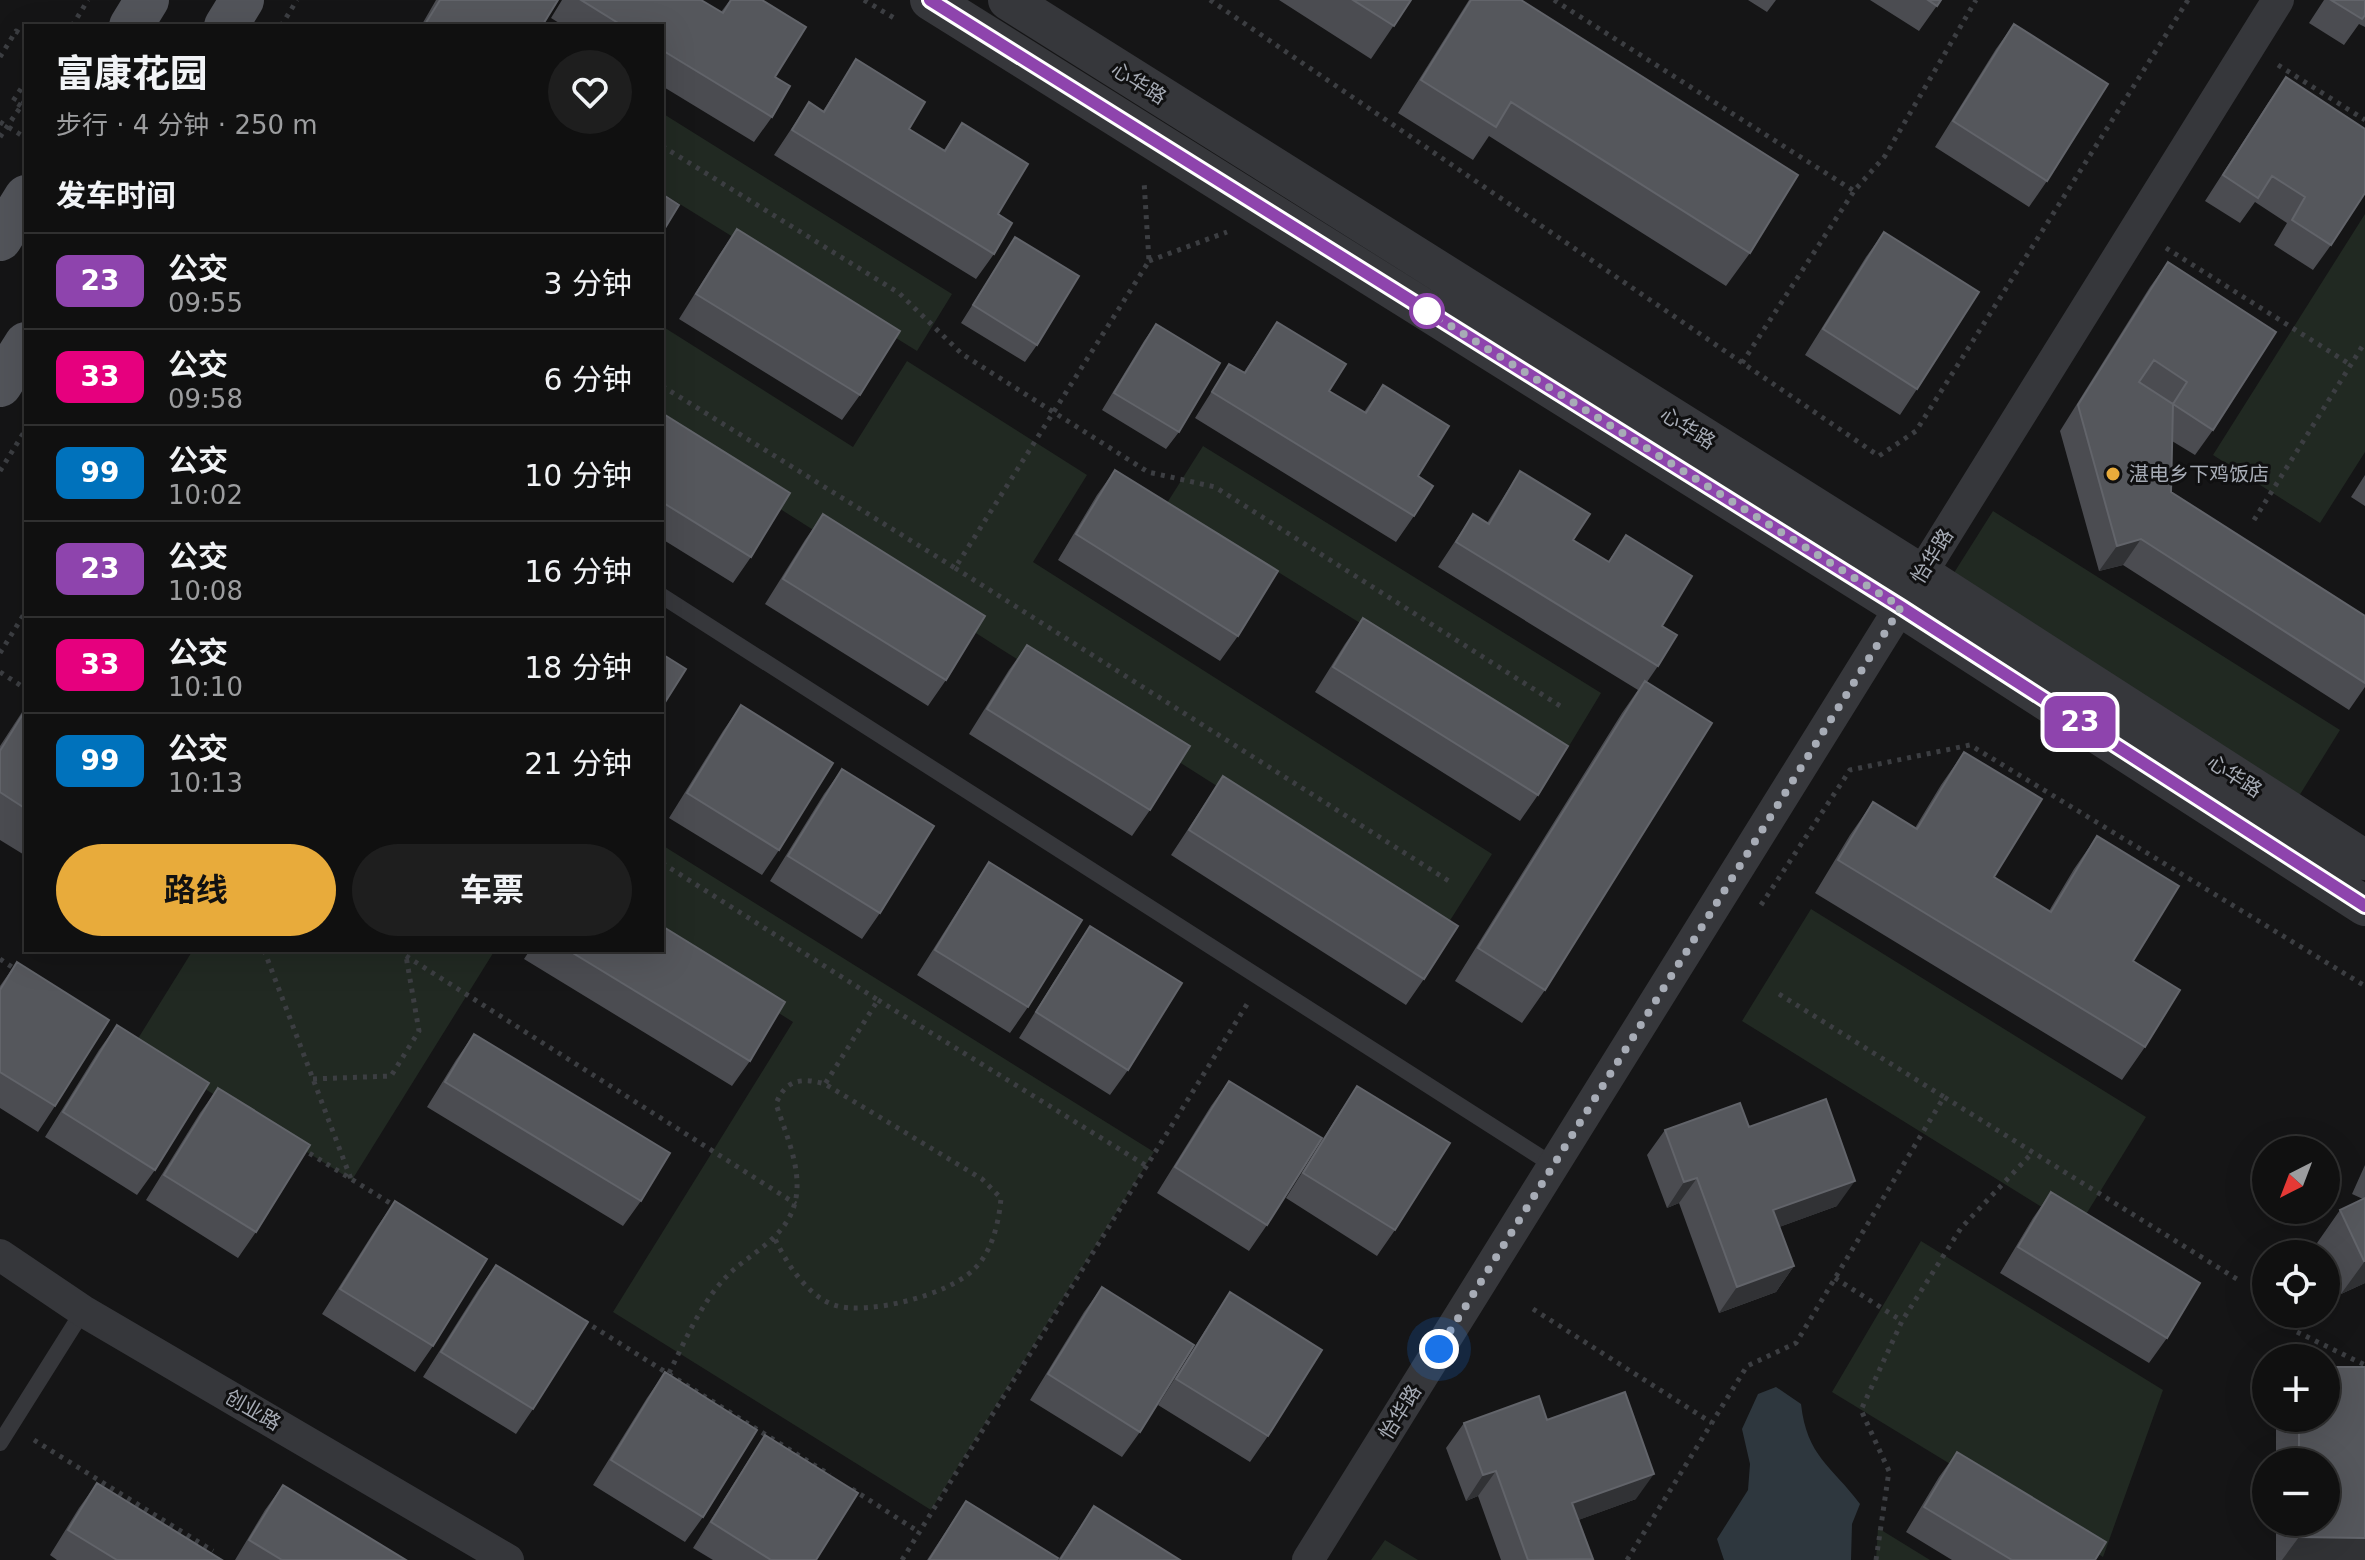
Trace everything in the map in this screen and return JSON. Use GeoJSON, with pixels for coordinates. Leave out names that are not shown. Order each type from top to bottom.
{"type":"FeatureCollection","features":[{"type":"Feature","properties":{"kind":"main road"},"geometry":{"type":"LineString","coordinates":[[132,24],[147,0]]}},
{"type":"Feature","properties":{"kind":"main road"},"geometry":{"type":"LineString","coordinates":[[227,24],[242,0]]}},
{"type":"Feature","properties":{"kind":"main road"},"geometry":{"type":"LineString","coordinates":[[0,239],[24,200]]}},
{"type":"Feature","properties":{"kind":"main road"},"geometry":{"type":"LineString","coordinates":[[0,385],[24,347]]}},
{"type":"Feature","properties":{"kind":"street","name":"心华路"},"geometry":{"type":"LineString","coordinates":[[930,0],[1274,215],[2365,860]]}},
{"type":"Feature","properties":{"kind":"street","name":"心华路"},"geometry":{"type":"LineString","coordinates":[[1008,0],[1911,590],[2365,906]]}},
{"type":"Feature","properties":{"kind":"street","name":"怡华路"},"geometry":{"type":"LineString","coordinates":[[1308,1560],[2278,0]]}},
{"type":"Feature","properties":{"kind":"street","name":"创业路"},"geometry":{"type":"LineString","coordinates":[[0,1255],[83,1311],[508,1560]]}},
{"type":"Feature","properties":{"kind":"lane"},"geometry":{"type":"LineString","coordinates":[[664,597],[1553,1165]]}},
{"type":"Feature","properties":{"kind":"lane"},"geometry":{"type":"LineString","coordinates":[[0,1443],[83,1311]]}},
{"type":"Feature","properties":{"kind":"path"},"geometry":{"type":"LineString","coordinates":[[73,24],[88,0]]}},
{"type":"Feature","properties":{"kind":"path"},"geometry":{"type":"LineString","coordinates":[[282,24],[297,0]]}},
{"type":"Feature","properties":{"kind":"path"},"geometry":{"type":"LineString","coordinates":[[1210,0],[1879,456],[1916,431],[2188,0]]}},
{"type":"Feature","properties":{"kind":"path"},"geometry":{"type":"LineString","coordinates":[[1554,0],[1854,191]]}},
{"type":"Feature","properties":{"kind":"path"},"geometry":{"type":"LineString","coordinates":[[1742,363],[1854,191],[1885,156],[1976,0]]}},
{"type":"Feature","properties":{"kind":"path"},"geometry":{"type":"LineString","coordinates":[[0,57],[16,31],[24,36]]}},
{"type":"Feature","properties":{"kind":"path"},"geometry":{"type":"LineString","coordinates":[[2249,46],[2365,120]]}},
{"type":"Feature","properties":{"kind":"path"},"geometry":{"type":"LineString","coordinates":[[21,106],[13,101],[24,84]]}},
{"type":"Feature","properties":{"kind":"path"},"geometry":{"type":"LineString","coordinates":[[0,137],[24,102]]}},
{"type":"Feature","properties":{"kind":"path"},"geometry":{"type":"LineString","coordinates":[[0,122],[24,137]]}},
{"type":"Feature","properties":{"kind":"path"},"geometry":{"type":"LineString","coordinates":[[955,568],[1149,261],[1142,132]]}},
{"type":"Feature","properties":{"kind":"path"},"geometry":{"type":"LineString","coordinates":[[664,147],[899,293],[962,354],[1148,472],[1215,487],[1565,709]]}},
{"type":"Feature","properties":{"kind":"path"},"geometry":{"type":"LineString","coordinates":[[1149,261],[1274,215]]}},
{"type":"Feature","properties":{"kind":"path"},"geometry":{"type":"LineString","coordinates":[[2136,229],[2351,365]]}},
{"type":"Feature","properties":{"kind":"path"},"geometry":{"type":"LineString","coordinates":[[2254,520],[2365,342]]}},
{"type":"Feature","properties":{"kind":"path"},"geometry":{"type":"LineString","coordinates":[[664,387],[1452,883]]}},
{"type":"Feature","properties":{"kind":"path"},"geometry":{"type":"LineString","coordinates":[[0,471],[24,432]]}},
{"type":"Feature","properties":{"kind":"path"},"geometry":{"type":"LineString","coordinates":[[0,653],[24,614]]}},
{"type":"Feature","properties":{"kind":"path"},"geometry":{"type":"LineString","coordinates":[[0,672],[24,688]]}},
{"type":"Feature","properties":{"kind":"path"},"geometry":{"type":"LineString","coordinates":[[1755,915],[1850,770],[1970,745],[2365,986]]}},
{"type":"Feature","properties":{"kind":"path"},"geometry":{"type":"LineString","coordinates":[[664,864],[1145,1165]]}},
{"type":"Feature","properties":{"kind":"path"},"geometry":{"type":"LineString","coordinates":[[265,952],[352,1180]]}},
{"type":"Feature","properties":{"kind":"path"},"geometry":{"type":"LineString","coordinates":[[313,1079],[391,1076],[419,1031],[408,953]]}},
{"type":"Feature","properties":{"kind":"path"},"geometry":{"type":"LineString","coordinates":[[408,953],[796,1204]]}},
{"type":"Feature","properties":{"kind":"path"},"geometry":{"type":"LineString","coordinates":[[0,959],[27,976]]}},
{"type":"Feature","properties":{"kind":"path"},"geometry":{"type":"LineString","coordinates":[[902,1560],[1145,1165],[1263,980]]}},
{"type":"Feature","properties":{"kind":"path"},"geometry":{"type":"LineString","coordinates":[[1779,994],[2240,1281]]}},
{"type":"Feature","properties":{"kind":"path"},"geometry":{"type":"LineString","coordinates":[[825,1084],[878,1000]]}},
{"type":"Feature","properties":{"kind":"path"},"geometry":{"type":"LineString","coordinates":[[669,1373],[710,1297],[726,1277],[774,1237],[796,1204],[799,1183],[795,1155],[776,1104],[781,1090],[792,1082],[810,1080],[825,1084],[982,1179],[1001,1198],[999,1226],[974,1270],[945,1287],[902,1302],[852,1308],[831,1304],[809,1289],[788,1264],[774,1237]]}},
{"type":"Feature","properties":{"kind":"path"},"geometry":{"type":"LineString","coordinates":[[1627,1560],[1747,1366],[1796,1343],[1944,1097]]}},
{"type":"Feature","properties":{"kind":"path"},"geometry":{"type":"LineString","coordinates":[[288,1140],[405,1212]]}},
{"type":"Feature","properties":{"kind":"path"},"geometry":{"type":"LineString","coordinates":[[1876,1560],[1889,1471],[1861,1410],[1902,1321],[1961,1228],[2033,1152]]}},
{"type":"Feature","properties":{"kind":"path"},"geometry":{"type":"LineString","coordinates":[[1835,1278],[1902,1321]]}},
{"type":"Feature","properties":{"kind":"path"},"geometry":{"type":"LineString","coordinates":[[1533,1309],[1712,1423]]}},
{"type":"Feature","properties":{"kind":"path"},"geometry":{"type":"LineString","coordinates":[[576,1317],[919,1532]]}},
{"type":"Feature","properties":{"kind":"path"},"geometry":{"type":"LineString","coordinates":[[2297,1332],[2365,1365]]}},
{"type":"Feature","properties":{"kind":"path"},"geometry":{"type":"LineString","coordinates":[[11,1426],[213,1551]]}},
{"type":"Feature","properties":{"kind":"shaded area"},"geometry":{"type":"Polygon","coordinates":[[[664,114],[952,294],[917,351],[664,194],[664,114]]]}},
{"type":"Feature","properties":{"kind":"shaded area"},"geometry":{"type":"Polygon","coordinates":[[[2365,214],[2365,452],[2320,523],[2213,455],[2365,214]]]}},
{"type":"Feature","properties":{"kind":"shaded area"},"geometry":{"type":"Polygon","coordinates":[[[664,327],[853,447],[907,361],[1087,475],[1033,562],[1492,854],[1444,930],[664,435],[664,327]]]}},
{"type":"Feature","properties":{"kind":"shaded area"},"geometry":{"type":"Polygon","coordinates":[[[1203,446],[1601,693],[1566,751],[1167,503],[1203,446]]]}},
{"type":"Feature","properties":{"kind":"shaded area"},"geometry":{"type":"Polygon","coordinates":[[[1993,511],[2340,730],[2299,796],[1952,576],[1993,511]]]}},
{"type":"Feature","properties":{"kind":"shaded area"},"geometry":{"type":"Polygon","coordinates":[[[664,846],[1154,1152],[931,1510],[613,1312],[793,1022],[664,941],[664,846]]]}},
{"type":"Feature","properties":{"kind":"shaded area"},"geometry":{"type":"Polygon","coordinates":[[[1811,909],[2146,1117],[2077,1229],[1742,1021],[1811,909]]]}},
{"type":"Feature","properties":{"kind":"shaded area"},"geometry":{"type":"Polygon","coordinates":[[[192,952],[494,952],[352,1180],[134,1045],[192,952]]]}},
{"type":"Feature","properties":{"kind":"shaded area"},"geometry":{"type":"Polygon","coordinates":[[[1921,1241],[2163,1390],[2103,1557],[1832,1392],[1921,1241]]]}},
{"type":"Feature","properties":{"kind":"shaded area"},"geometry":{"type":"Polygon","coordinates":[[[1776,1387],[1801,1404],[1804,1422],[1815,1449],[1860,1504],[1852,1524],[1851,1560],[1724,1560],[1717,1539],[1748,1490],[1750,1464],[1742,1429],[1758,1394],[1776,1387]]]}},
{"type":"Feature","properties":{"kind":"shaded area"},"geometry":{"type":"Polygon","coordinates":[[[1878,1528],[1930,1560],[1876,1560],[1878,1528]]]}},
{"type":"Feature","properties":{"kind":"shaded area"},"geometry":{"type":"Polygon","coordinates":[[[1385,1540],[1418,1560],[1371,1560],[1385,1540]]]}},
{"type":"Feature","properties":{"kind":"building"},"geometry":{"type":"Polygon","coordinates":[[[440,0],[558,0],[543,24],[425,24],[440,0]]]}},
{"type":"Feature","properties":{"kind":"building"},"geometry":{"type":"Polygon","coordinates":[[[581,0],[701,0],[723,13],[731,0],[762,0],[806,27],[775,77],[790,86],[772,117],[664,51],[664,24],[620,24],[581,0]]]}},
{"type":"Feature","properties":{"kind":"building"},"geometry":{"type":"Polygon","coordinates":[[[1353,0],[1411,0],[1394,26],[1353,0]]]}},
{"type":"Feature","properties":{"kind":"building"},"geometry":{"type":"Polygon","coordinates":[[[1471,0],[1521,0],[1798,175],[1750,253],[1511,102],[1496,127],[1421,80],[1471,0]]]}},
{"type":"Feature","properties":{"kind":"building"},"geometry":{"type":"Polygon","coordinates":[[[2331,0],[2365,0],[2365,15],[2362,19],[2331,0]]]}},
{"type":"Feature","properties":{"kind":"building"},"geometry":{"type":"Polygon","coordinates":[[[2014,24],[2108,84],[2047,181],[1953,121],[2014,24]]]}},
{"type":"Feature","properties":{"kind":"building"},"geometry":{"type":"Polygon","coordinates":[[[856,59],[925,102],[909,129],[945,151],[962,123],[1028,164],[998,214],[1012,223],[994,254],[792,130],[809,102],[824,112],[856,59]]]}},
{"type":"Feature","properties":{"kind":"building"},"geometry":{"type":"Polygon","coordinates":[[[2286,77],[2365,129],[2365,193],[2331,245],[2292,220],[2305,197],[2272,176],[2258,198],[2223,175],[2286,77]]]}},
{"type":"Feature","properties":{"kind":"building"},"geometry":{"type":"Polygon","coordinates":[[[664,195],[679,205],[664,230],[664,195]]]}},
{"type":"Feature","properties":{"kind":"building"},"geometry":{"type":"Polygon","coordinates":[[[737,229],[900,331],[860,395],[696,294],[737,229]]]}},
{"type":"Feature","properties":{"kind":"building"},"geometry":{"type":"Polygon","coordinates":[[[1884,232],[1979,292],[1917,389],[1823,329],[1884,232]]]}},
{"type":"Feature","properties":{"kind":"building"},"geometry":{"type":"Polygon","coordinates":[[[1015,237],[1079,276],[1037,345],[973,305],[1015,237]]]}},
{"type":"Feature","properties":{"kind":"building"},"geometry":{"type":"Polygon","coordinates":[[[2168,262],[2276,332],[2213,430],[2173,404],[2171,492],[2365,616],[2365,683],[2141,539],[2117,546],[2078,405],[2168,262]],[[2154,360],[2139,382],[2173,404],[2187,382],[2154,360]]]}},
{"type":"Feature","properties":{"kind":"building"},"geometry":{"type":"Polygon","coordinates":[[[1277,322],[1346,364],[1329,391],[1366,413],[1383,385],[1449,426],[1418,476],[1433,486],[1414,516],[1212,392],[1229,364],[1245,373],[1277,322]]]}},
{"type":"Feature","properties":{"kind":"building"},"geometry":{"type":"Polygon","coordinates":[[[1156,324],[1220,363],[1179,432],[1114,393],[1156,324]]]}},
{"type":"Feature","properties":{"kind":"building"},"geometry":{"type":"Polygon","coordinates":[[[664,414],[790,493],[751,557],[664,503],[664,414]]]}},
{"type":"Feature","properties":{"kind":"building"},"geometry":{"type":"Polygon","coordinates":[[[1115,470],[1278,571],[1238,636],[1076,534],[1115,470]]]}},
{"type":"Feature","properties":{"kind":"building"},"geometry":{"type":"Polygon","coordinates":[[[1520,471],[1590,514],[1573,540],[1609,562],[1626,535],[1692,576],[1662,626],[1677,635],[1658,666],[1456,542],[1473,514],[1489,524],[1520,471]]]}},
{"type":"Feature","properties":{"kind":"building"},"geometry":{"type":"Polygon","coordinates":[[[823,514],[985,616],[946,680],[783,579],[823,514]]]}},
{"type":"Feature","properties":{"kind":"building"},"geometry":{"type":"Polygon","coordinates":[[[1363,618],[1568,746],[1538,795],[1333,667],[1363,618]]]}},
{"type":"Feature","properties":{"kind":"building"},"geometry":{"type":"Polygon","coordinates":[[[1027,645],[1190,746],[1150,810],[987,709],[1027,645]]]}},
{"type":"Feature","properties":{"kind":"building"},"geometry":{"type":"Polygon","coordinates":[[[664,655],[686,669],[664,704],[664,655]]]}},
{"type":"Feature","properties":{"kind":"building"},"geometry":{"type":"Polygon","coordinates":[[[1645,681],[1712,723],[1545,990],[1478,948],[1645,681]]]}},
{"type":"Feature","properties":{"kind":"building"},"geometry":{"type":"Polygon","coordinates":[[[741,705],[833,763],[779,850],[687,793],[741,705]]]}},
{"type":"Feature","properties":{"kind":"building"},"geometry":{"type":"Polygon","coordinates":[[[24,712],[24,808],[0,792],[0,751],[24,712]]]}},
{"type":"Feature","properties":{"kind":"building"},"geometry":{"type":"Polygon","coordinates":[[[1964,752],[2042,799],[1994,877],[2051,912],[2097,836],[2179,886],[2133,961],[2180,990],[2145,1047],[1838,860],[1873,802],[1917,829],[1964,752]]]}},
{"type":"Feature","properties":{"kind":"building"},"geometry":{"type":"Polygon","coordinates":[[[842,769],[934,826],[880,913],[788,856],[842,769]]]}},
{"type":"Feature","properties":{"kind":"building"},"geometry":{"type":"Polygon","coordinates":[[[1223,776],[1458,926],[1424,979],[1189,830],[1223,776]]]}},
{"type":"Feature","properties":{"kind":"building"},"geometry":{"type":"Polygon","coordinates":[[[989,862],[1082,920],[1028,1007],[935,950],[989,862]]]}},
{"type":"Feature","properties":{"kind":"building"},"geometry":{"type":"Polygon","coordinates":[[[1090,926],[1182,983],[1128,1070],[1036,1012],[1090,926]]]}},
{"type":"Feature","properties":{"kind":"building"},"geometry":{"type":"Polygon","coordinates":[[[664,927],[785,1002],[750,1061],[571,952],[664,952],[664,927]]]}},
{"type":"Feature","properties":{"kind":"building"},"geometry":{"type":"Polygon","coordinates":[[[17,962],[109,1020],[55,1106],[0,1072],[0,990],[17,962]]]}},
{"type":"Feature","properties":{"kind":"building"},"geometry":{"type":"Polygon","coordinates":[[[117,1025],[209,1083],[155,1170],[63,1112],[117,1025]]]}},
{"type":"Feature","properties":{"kind":"building"},"geometry":{"type":"Polygon","coordinates":[[[474,1034],[670,1153],[641,1201],[445,1082],[474,1034]]]}},
{"type":"Feature","properties":{"kind":"building"},"geometry":{"type":"Polygon","coordinates":[[[1229,1081],[1322,1138],[1267,1225],[1175,1167],[1229,1081]]]}},
{"type":"Feature","properties":{"kind":"building"},"geometry":{"type":"Polygon","coordinates":[[[1357,1086],[1450,1143],[1395,1230],[1303,1173],[1357,1086]]]}},
{"type":"Feature","properties":{"kind":"building"},"geometry":{"type":"Polygon","coordinates":[[[218,1088],[310,1145],[256,1232],[164,1175],[218,1088]]]}},
{"type":"Feature","properties":{"kind":"building"},"geometry":{"type":"Polygon","coordinates":[[[1826,1099],[1855,1181],[1773,1210],[1794,1266],[1737,1287],[1697,1178],[1684,1182],[1665,1130],[1740,1103],[1749,1127],[1826,1099]]]}},
{"type":"Feature","properties":{"kind":"building"},"geometry":{"type":"Polygon","coordinates":[[[2051,1192],[2200,1283],[2167,1338],[2018,1247],[2051,1192]]]}},
{"type":"Feature","properties":{"kind":"building"},"geometry":{"type":"Polygon","coordinates":[[[2365,1198],[2365,1261],[2364,1261],[2340,1210],[2365,1198]]]}},
{"type":"Feature","properties":{"kind":"building"},"geometry":{"type":"Polygon","coordinates":[[[395,1201],[487,1259],[433,1346],[340,1289],[395,1201]]]}},
{"type":"Feature","properties":{"kind":"building"},"geometry":{"type":"Polygon","coordinates":[[[496,1265],[588,1322],[533,1409],[441,1352],[496,1265]]]}},
{"type":"Feature","properties":{"kind":"building"},"geometry":{"type":"Polygon","coordinates":[[[1102,1287],[1194,1345],[1140,1432],[1048,1374],[1102,1287]]]}},
{"type":"Feature","properties":{"kind":"building"},"geometry":{"type":"Polygon","coordinates":[[[1230,1292],[1322,1350],[1268,1436],[1176,1379],[1230,1292]]]}},
{"type":"Feature","properties":{"kind":"building"},"geometry":{"type":"Polygon","coordinates":[[[2340,1367],[2365,1367],[2365,1538],[2299,1537],[2340,1536],[2340,1448],[2299,1448],[2299,1432],[2340,1432],[2340,1367]]]}},
{"type":"Feature","properties":{"kind":"building"},"geometry":{"type":"Polygon","coordinates":[[[665,1372],[757,1430],[703,1517],[611,1460],[665,1372]]]}},
{"type":"Feature","properties":{"kind":"building"},"geometry":{"type":"Polygon","coordinates":[[[1625,1392],[1654,1474],[1572,1503],[1593,1559],[1528,1560],[1496,1471],[1483,1475],[1464,1423],[1539,1396],[1547,1420],[1625,1392]]]}},
{"type":"Feature","properties":{"kind":"building"},"geometry":{"type":"Polygon","coordinates":[[[765,1435],[858,1493],[816,1560],[771,1560],[711,1522],[765,1435]]]}},
{"type":"Feature","properties":{"kind":"building"},"geometry":{"type":"Polygon","coordinates":[[[1957,1452],[2106,1542],[2095,1560],[2012,1560],[1924,1507],[1957,1452]]]}},
{"type":"Feature","properties":{"kind":"building"},"geometry":{"type":"Polygon","coordinates":[[[97,1483],[222,1560],[117,1560],[68,1530],[97,1483]]]}},
{"type":"Feature","properties":{"kind":"building"},"geometry":{"type":"Polygon","coordinates":[[[283,1485],[406,1560],[282,1560],[249,1540],[283,1485]]]}},
{"type":"Feature","properties":{"kind":"building"},"geometry":{"type":"Polygon","coordinates":[[[966,1501],[1058,1558],[1057,1560],[929,1560],[966,1501]]]}},
{"type":"Feature","properties":{"kind":"building"},"geometry":{"type":"Polygon","coordinates":[[[1094,1506],[1180,1560],[1060,1560],[1094,1506]]]}},
{"type":"Feature","properties":{"kind":"bus line","name":"23"},"geometry":{"type":"LineString","coordinates":[[930,0],[1901,607],[2365,906]]}},
{"type":"Feature","properties":{"kind":"place","name":"湛电乡下鸡饭店"},"geometry":{"type":"Point","coordinates":[2113,474]}},
{"type":"Feature","properties":{"kind":"route"},"geometry":{"type":"LineString","coordinates":[[1427,311],[1901,607],[1439,1349]]}}]}
